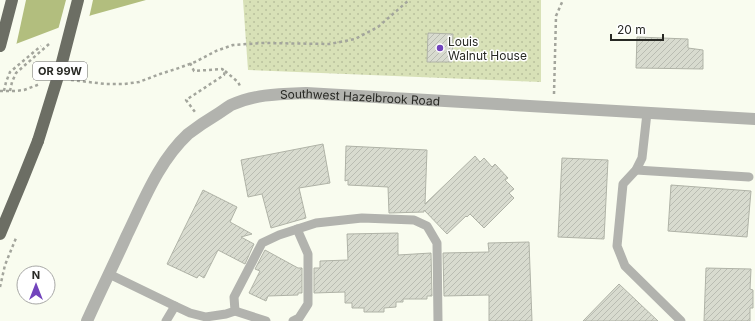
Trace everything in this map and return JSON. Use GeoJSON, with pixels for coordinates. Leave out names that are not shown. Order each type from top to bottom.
{"type":"FeatureCollection","features":[{"type":"Feature","properties":{"kind":"highway"},"geometry":{"type":"LineString","coordinates":[[0,46],[12,0]]}},
{"type":"Feature","properties":{"kind":"highway","name":"OR 99W"},"geometry":{"type":"LineString","coordinates":[[0,234],[38,141],[60,70],[78,0]]}},
{"type":"Feature","properties":{"kind":"street","name":"Southwest Hazelbrook Road"},"geometry":{"type":"LineString","coordinates":[[87,321],[147,193],[162,166],[174,149],[203,123],[231,105],[246,100],[261,96],[306,93],[755,119]]}},
{"type":"Feature","properties":{"kind":"lane"},"geometry":{"type":"LineString","coordinates":[[647,113],[642,158],[636,170],[623,184],[617,246],[625,266],[681,321]]}},
{"type":"Feature","properties":{"kind":"lane"},"geometry":{"type":"LineString","coordinates":[[636,170],[749,177]]}},
{"type":"Feature","properties":{"kind":"lane"},"geometry":{"type":"LineString","coordinates":[[235,311],[234,297],[262,243],[279,235],[316,223],[362,218],[414,220],[427,226],[437,243],[438,321]]}},
{"type":"Feature","properties":{"kind":"lane"},"geometry":{"type":"LineString","coordinates":[[293,321],[299,318],[308,304],[308,254],[297,229]]}},
{"type":"Feature","properties":{"kind":"lane"},"geometry":{"type":"LineString","coordinates":[[109,274],[190,313],[206,317],[235,311],[266,321]]}},
{"type":"Feature","properties":{"kind":"lane"},"geometry":{"type":"LineString","coordinates":[[166,321],[175,306]]}},
{"type":"Feature","properties":{"kind":"path"},"geometry":{"type":"LineString","coordinates":[[68,80],[124,84],[139,82],[190,64],[216,51],[233,45],[263,42],[330,44],[355,38],[378,27],[410,0]]}},
{"type":"Feature","properties":{"kind":"path"},"geometry":{"type":"LineString","coordinates":[[553,108],[556,16],[563,0]]}},
{"type":"Feature","properties":{"kind":"path"},"geometry":{"type":"LineString","coordinates":[[10,91],[16,73],[49,44]]}},
{"type":"Feature","properties":{"kind":"path"},"geometry":{"type":"LineString","coordinates":[[4,91],[10,72],[41,46]]}},
{"type":"Feature","properties":{"kind":"path"},"geometry":{"type":"LineString","coordinates":[[190,64],[194,71],[222,69],[238,82]]}},
{"type":"Feature","properties":{"kind":"path"},"geometry":{"type":"LineString","coordinates":[[203,123],[186,100],[224,75],[225,72]]}},
{"type":"Feature","properties":{"kind":"path"},"geometry":{"type":"LineString","coordinates":[[0,90],[24,90],[47,83]]}},
{"type":"Feature","properties":{"kind":"shaded area"},"geometry":{"type":"Polygon","coordinates":[[[0,0],[146,0],[92,15],[0,50],[0,0]]]}},
{"type":"Feature","properties":{"kind":"shaded area"},"geometry":{"type":"Polygon","coordinates":[[[243,0],[541,0],[541,82],[248,70],[243,0]]]}},
{"type":"Feature","properties":{"kind":"pier"},"geometry":{"type":"Polygon","coordinates":[[[0,0],[26,0],[16,46],[0,52],[0,0]]]}},
{"type":"Feature","properties":{"kind":"pier"},"geometry":{"type":"Polygon","coordinates":[[[66,0],[93,0],[89,18],[58,30],[66,0]]]}},
{"type":"Feature","properties":{"kind":"building","name":"Louis Walnut House"},"geometry":{"type":"Polygon","coordinates":[[[428,33],[453,34],[452,62],[427,62],[428,33]]]}},
{"type":"Feature","properties":{"kind":"building"},"geometry":{"type":"Polygon","coordinates":[[[637,37],[688,39],[688,48],[703,50],[703,69],[636,68],[637,37]]]}},
{"type":"Feature","properties":{"kind":"building"},"geometry":{"type":"Polygon","coordinates":[[[323,144],[330,183],[299,188],[306,218],[271,228],[262,194],[248,197],[241,160],[323,144]]]}},
{"type":"Feature","properties":{"kind":"building"},"geometry":{"type":"Polygon","coordinates":[[[346,146],[427,150],[425,204],[475,156],[480,162],[484,158],[492,167],[495,164],[508,178],[505,180],[514,189],[509,193],[514,198],[484,228],[470,214],[447,234],[424,210],[424,212],[389,213],[388,187],[348,185],[348,180],[345,181],[346,146]]]}},
{"type":"Feature","properties":{"kind":"building"},"geometry":{"type":"Polygon","coordinates":[[[562,158],[608,160],[604,239],[558,237],[562,158]]]}},
{"type":"Feature","properties":{"kind":"building"},"geometry":{"type":"Polygon","coordinates":[[[671,185],[751,191],[747,237],[668,231],[671,185]]]}},
{"type":"Feature","properties":{"kind":"building"},"geometry":{"type":"Polygon","coordinates":[[[203,190],[237,207],[230,222],[252,234],[241,237],[254,244],[245,264],[218,250],[204,278],[199,275],[197,278],[167,264],[203,190]]]}},
{"type":"Feature","properties":{"kind":"building"},"geometry":{"type":"Polygon","coordinates":[[[398,233],[398,255],[431,253],[432,296],[427,296],[427,299],[403,299],[403,302],[396,302],[396,307],[384,308],[384,312],[364,312],[364,308],[352,308],[352,303],[345,303],[345,292],[314,293],[314,268],[320,268],[320,261],[348,260],[347,234],[398,233]]]}},
{"type":"Feature","properties":{"kind":"building"},"geometry":{"type":"Polygon","coordinates":[[[529,242],[532,321],[489,321],[489,295],[444,296],[443,253],[489,252],[488,243],[529,242]]]}},
{"type":"Feature","properties":{"kind":"building"},"geometry":{"type":"Polygon","coordinates":[[[265,250],[298,268],[302,268],[302,293],[298,293],[298,295],[268,296],[266,301],[249,293],[260,271],[255,269],[265,250]]]}},
{"type":"Feature","properties":{"kind":"building"},"geometry":{"type":"Polygon","coordinates":[[[706,268],[751,269],[750,289],[753,290],[753,308],[750,308],[750,321],[704,321],[706,268]]]}},
{"type":"Feature","properties":{"kind":"building"},"geometry":{"type":"Polygon","coordinates":[[[619,284],[658,321],[583,321],[619,284]]]}},
{"type":"Feature","properties":{"kind":"place","name":"Louis Walnut House"},"geometry":{"type":"Point","coordinates":[440,48]}}]}
